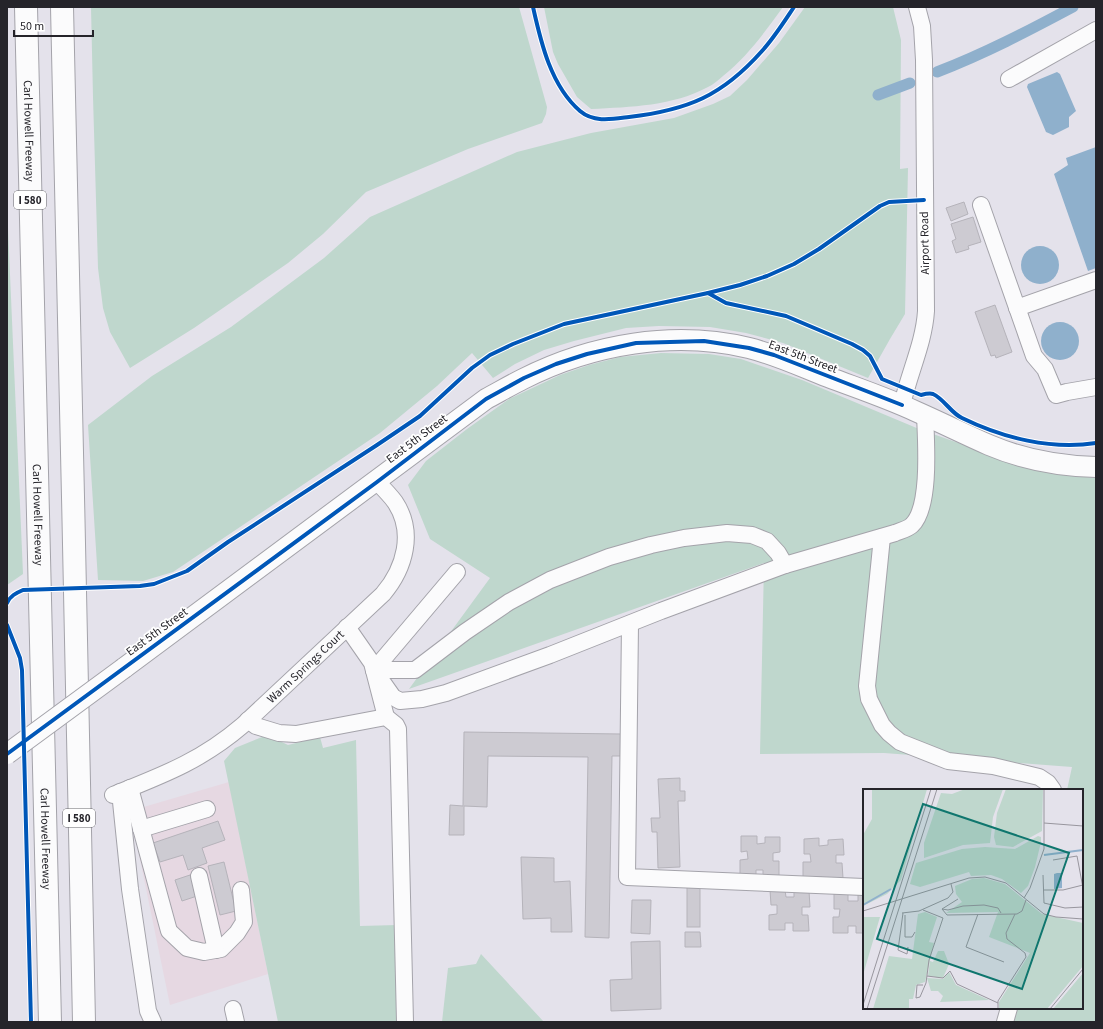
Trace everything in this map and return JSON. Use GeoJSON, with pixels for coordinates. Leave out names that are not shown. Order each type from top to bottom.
{"type":"FeatureCollection","features":[{"type":"Feature","properties":{"kind":"highway","name":"Carl Howell Freeway"},"geometry":{"type":"LineString","coordinates":[[26,7],[50,1022]]}},
{"type":"Feature","properties":{"kind":"highway","name":"I 580"},"geometry":{"type":"LineString","coordinates":[[62,7],[84,1022]]}},
{"type":"Feature","properties":{"kind":"main road","name":"East 5th Street"},"geometry":{"type":"LineString","coordinates":[[7,754],[486,399],[524,378],[556,364],[587,354],[636,343],[658,341],[704,341],[749,348],[774,355],[902,405],[990,445],[1020,456],[1077,466],[1096,467]]}},
{"type":"Feature","properties":{"kind":"street","name":"Airport Road"},"geometry":{"type":"LineString","coordinates":[[902,405],[905,389],[925,326],[926,311],[924,60],[922,26],[918,7]]}},
{"type":"Feature","properties":{"kind":"street"},"geometry":{"type":"LineString","coordinates":[[1009,79],[1096,30]]}},
{"type":"Feature","properties":{"kind":"street"},"geometry":{"type":"LineString","coordinates":[[981,205],[1034,356],[1046,369],[1056,395],[1096,387]]}},
{"type":"Feature","properties":{"kind":"street"},"geometry":{"type":"LineString","coordinates":[[1017,308],[1096,280]]}},
{"type":"Feature","properties":{"kind":"street"},"geometry":{"type":"LineString","coordinates":[[374,670],[393,697],[400,701],[422,700],[446,693],[550,655],[785,566],[895,533],[912,525],[918,516],[922,505],[926,472],[925,415]]}},
{"type":"Feature","properties":{"kind":"street","name":"Warm Springs Court"},"geometry":{"type":"LineString","coordinates":[[121,791],[168,773],[198,758],[220,744],[248,720],[391,585],[397,575],[405,553],[406,530],[395,502],[376,482]]}},
{"type":"Feature","properties":{"kind":"street"},"geometry":{"type":"LineString","coordinates":[[374,670],[415,670],[465,632],[509,602],[550,580],[609,557],[650,545],[684,538],[727,533],[752,535],[767,541],[778,553],[785,566]]}},
{"type":"Feature","properties":{"kind":"street"},"geometry":{"type":"LineString","coordinates":[[882,537],[867,686],[869,699],[882,724],[889,733],[900,742],[923,752],[948,761],[993,766],[1039,777],[1048,783],[1052,789]]}},
{"type":"Feature","properties":{"kind":"street"},"geometry":{"type":"LineString","coordinates":[[374,670],[457,572]]}},
{"type":"Feature","properties":{"kind":"street"},"geometry":{"type":"LineString","coordinates":[[630,624],[627,877],[863,887]]}},
{"type":"Feature","properties":{"kind":"street"},"geometry":{"type":"LineString","coordinates":[[347,627],[372,664],[386,718],[396,725],[399,735],[400,841],[405,965],[405,1022]]}},
{"type":"Feature","properties":{"kind":"street"},"geometry":{"type":"LineString","coordinates":[[248,720],[256,726],[279,733],[296,734],[386,718]]}},
{"type":"Feature","properties":{"kind":"street"},"geometry":{"type":"LineString","coordinates":[[121,791],[141,829],[169,931],[188,948],[204,952],[221,949],[227,944],[244,922],[241,890]]}},
{"type":"Feature","properties":{"kind":"street"},"geometry":{"type":"LineString","coordinates":[[121,791],[130,889],[148,1011],[153,1022]]}},
{"type":"Feature","properties":{"kind":"street"},"geometry":{"type":"LineString","coordinates":[[141,829],[207,809]]}},
{"type":"Feature","properties":{"kind":"street"},"geometry":{"type":"LineString","coordinates":[[199,876],[216,950]]}},
{"type":"Feature","properties":{"kind":"street"},"geometry":{"type":"LineString","coordinates":[[1005,1022],[1009,1009]]}},
{"type":"Feature","properties":{"kind":"shaded area"},"geometry":{"type":"Polygon","coordinates":[[[229,782],[268,974],[170,1005],[130,811],[229,782]]]}},
{"type":"Feature","properties":{"kind":"green space"},"geometry":{"type":"Polygon","coordinates":[[[91,7],[519,7],[547,107],[546,114],[542,123],[468,149],[366,192],[323,234],[288,263],[194,328],[130,368],[110,332],[103,308],[98,268],[91,7]]]}},
{"type":"Feature","properties":{"kind":"green space"},"geometry":{"type":"Polygon","coordinates":[[[544,7],[783,7],[748,52],[732,69],[710,86],[695,93],[666,102],[591,109],[577,97],[558,64],[553,52],[544,7]]]}},
{"type":"Feature","properties":{"kind":"green space"},"geometry":{"type":"Polygon","coordinates":[[[805,7],[893,7],[901,40],[900,169],[908,168],[905,314],[868,378],[783,343],[746,333],[710,327],[659,326],[626,328],[544,350],[515,364],[493,378],[472,353],[437,386],[380,433],[173,572],[143,581],[98,580],[88,425],[152,376],[231,327],[324,258],[370,217],[517,152],[591,133],[674,118],[713,104],[730,96],[747,80],[779,43],[805,7]]]}},
{"type":"Feature","properties":{"kind":"green space"},"geometry":{"type":"Polygon","coordinates":[[[7,205],[23,574],[7,585],[7,205]]]}},
{"type":"Feature","properties":{"kind":"green space"},"geometry":{"type":"Polygon","coordinates":[[[661,353],[709,354],[741,359],[802,380],[919,429],[998,457],[1064,475],[1096,478],[1096,1022],[1012,1022],[1015,1009],[1083,1009],[1083,789],[1067,789],[1072,767],[884,753],[760,754],[764,563],[409,689],[490,578],[430,539],[408,485],[426,461],[509,399],[560,375],[589,365],[620,357],[661,353]]]}},
{"type":"Feature","properties":{"kind":"green space"},"geometry":{"type":"Polygon","coordinates":[[[267,735],[288,745],[320,737],[323,748],[356,740],[360,926],[397,925],[400,1022],[278,1022],[224,761],[235,748],[267,735]]]}},
{"type":"Feature","properties":{"kind":"green space"},"geometry":{"type":"Polygon","coordinates":[[[481,954],[544,1022],[442,1022],[448,968],[476,964],[481,954]]]}},
{"type":"Feature","properties":{"kind":"water"},"geometry":{"type":"Polygon","coordinates":[[[1057,72],[1060,74],[1076,111],[1069,117],[1069,127],[1053,135],[1046,132],[1027,87],[1028,84],[1057,72]]]}},
{"type":"Feature","properties":{"kind":"water"},"geometry":{"type":"Polygon","coordinates":[[[1096,147],[1096,268],[1088,271],[1054,174],[1068,165],[1066,158],[1096,147]]]}},
{"type":"Feature","properties":{"kind":"water"},"geometry":{"type":"Polygon","coordinates":[[[1040,246],[1053,252],[1059,265],[1053,278],[1040,284],[1027,278],[1021,265],[1027,252],[1040,246]]]}},
{"type":"Feature","properties":{"kind":"water"},"geometry":{"type":"Polygon","coordinates":[[[1060,322],[1073,328],[1079,341],[1073,354],[1060,360],[1047,354],[1041,341],[1047,328],[1060,322]]]}},
{"type":"Feature","properties":{"kind":"building"},"geometry":{"type":"Polygon","coordinates":[[[964,202],[968,214],[951,221],[946,208],[964,202]]]}},
{"type":"Feature","properties":{"kind":"building"},"geometry":{"type":"Polygon","coordinates":[[[973,217],[981,242],[968,246],[969,249],[956,253],[952,241],[956,239],[951,224],[973,217]]]}},
{"type":"Feature","properties":{"kind":"building"},"geometry":{"type":"Polygon","coordinates":[[[995,305],[1012,352],[996,358],[995,355],[991,356],[975,312],[995,305]]]}},
{"type":"Feature","properties":{"kind":"building"},"geometry":{"type":"Polygon","coordinates":[[[464,732],[622,734],[622,756],[612,756],[609,938],[585,937],[588,757],[488,756],[487,807],[464,806],[464,835],[449,835],[450,805],[463,806],[464,732]]]}},
{"type":"Feature","properties":{"kind":"building"},"geometry":{"type":"Polygon","coordinates":[[[680,778],[680,791],[685,791],[685,801],[678,801],[680,867],[658,868],[657,832],[652,832],[651,818],[660,818],[658,779],[680,778]]]}},
{"type":"Feature","properties":{"kind":"building"},"geometry":{"type":"Polygon","coordinates":[[[218,821],[225,840],[202,848],[207,863],[188,870],[183,855],[160,862],[153,843],[218,821]]]}},
{"type":"Feature","properties":{"kind":"building"},"geometry":{"type":"Polygon","coordinates":[[[741,836],[757,836],[757,844],[765,843],[765,837],[780,837],[780,852],[773,853],[773,861],[779,861],[779,876],[763,876],[763,870],[756,870],[756,875],[740,875],[740,860],[748,859],[747,851],[741,852],[741,836]]]}},
{"type":"Feature","properties":{"kind":"building"},"geometry":{"type":"Polygon","coordinates":[[[819,838],[819,846],[828,845],[828,840],[843,839],[844,855],[836,855],[836,863],[842,863],[843,878],[822,879],[822,877],[803,877],[803,862],[811,862],[810,854],[804,854],[804,839],[819,838]]]}},
{"type":"Feature","properties":{"kind":"building"},"geometry":{"type":"Polygon","coordinates":[[[521,857],[554,858],[554,882],[570,881],[572,932],[551,932],[551,918],[523,919],[521,857]]]}},
{"type":"Feature","properties":{"kind":"building"},"geometry":{"type":"Polygon","coordinates":[[[224,862],[236,911],[220,915],[208,866],[224,862]]]}},
{"type":"Feature","properties":{"kind":"building"},"geometry":{"type":"Polygon","coordinates":[[[190,875],[197,896],[182,901],[175,880],[190,875]]]}},
{"type":"Feature","properties":{"kind":"building"},"geometry":{"type":"Polygon","coordinates":[[[687,887],[700,887],[700,927],[687,927],[687,887]]]}},
{"type":"Feature","properties":{"kind":"building"},"geometry":{"type":"Polygon","coordinates":[[[770,890],[785,890],[786,897],[794,897],[794,891],[809,891],[810,907],[802,907],[802,915],[808,915],[809,931],[793,931],[793,923],[785,923],[785,930],[769,930],[769,915],[777,914],[777,905],[771,905],[770,890]]]}},
{"type":"Feature","properties":{"kind":"building"},"geometry":{"type":"Polygon","coordinates":[[[834,893],[848,893],[848,901],[858,901],[858,894],[863,894],[863,933],[856,933],[856,926],[848,926],[848,933],[833,933],[833,917],[839,917],[840,909],[834,909],[834,893]]]}},
{"type":"Feature","properties":{"kind":"building"},"geometry":{"type":"Polygon","coordinates":[[[632,900],[651,900],[650,934],[631,933],[632,900]]]}},
{"type":"Feature","properties":{"kind":"building"},"geometry":{"type":"Polygon","coordinates":[[[685,932],[700,932],[701,947],[685,947],[685,932]]]}},
{"type":"Feature","properties":{"kind":"building"},"geometry":{"type":"Polygon","coordinates":[[[660,941],[661,1009],[611,1011],[610,980],[632,979],[631,942],[660,941]]]}},
{"type":"Feature","properties":{"kind":"waterway"},"geometry":{"type":"LineString","coordinates":[[937,72],[989,50],[1073,7]]}},
{"type":"Feature","properties":{"kind":"waterway"},"geometry":{"type":"LineString","coordinates":[[878,95],[910,83]]}},
{"type":"Feature","properties":{"kind":"cycle path"},"geometry":{"type":"LineString","coordinates":[[533,7],[544,49],[554,77],[570,101],[580,111],[585,115],[597,119],[617,119],[669,110],[686,105],[718,90],[733,79],[762,51],[794,7]]}},
{"type":"Feature","properties":{"kind":"cycle path"},"geometry":{"type":"LineString","coordinates":[[7,603],[10,598],[23,590],[140,586],[154,584],[187,571],[228,542],[420,416],[472,368],[490,355],[513,344],[564,324],[708,293],[767,276],[794,264],[819,249],[880,206],[889,202],[924,200]]}},
{"type":"Feature","properties":{"kind":"cycle path"},"geometry":{"type":"LineString","coordinates":[[708,293],[726,303],[786,316],[852,344],[870,356],[882,379],[921,395],[933,394],[941,399],[958,416],[978,425],[1011,437],[1028,441],[1062,445],[1096,443]]}},
{"type":"Feature","properties":{"kind":"cycle path"},"geometry":{"type":"LineString","coordinates":[[7,754],[377,482],[486,399],[524,378],[556,364],[587,354],[636,343],[704,341],[749,348],[774,355],[902,405]]}},
{"type":"Feature","properties":{"kind":"cycle path"},"geometry":{"type":"LineString","coordinates":[[7,625],[20,658],[22,670],[31,1022]]}}]}
